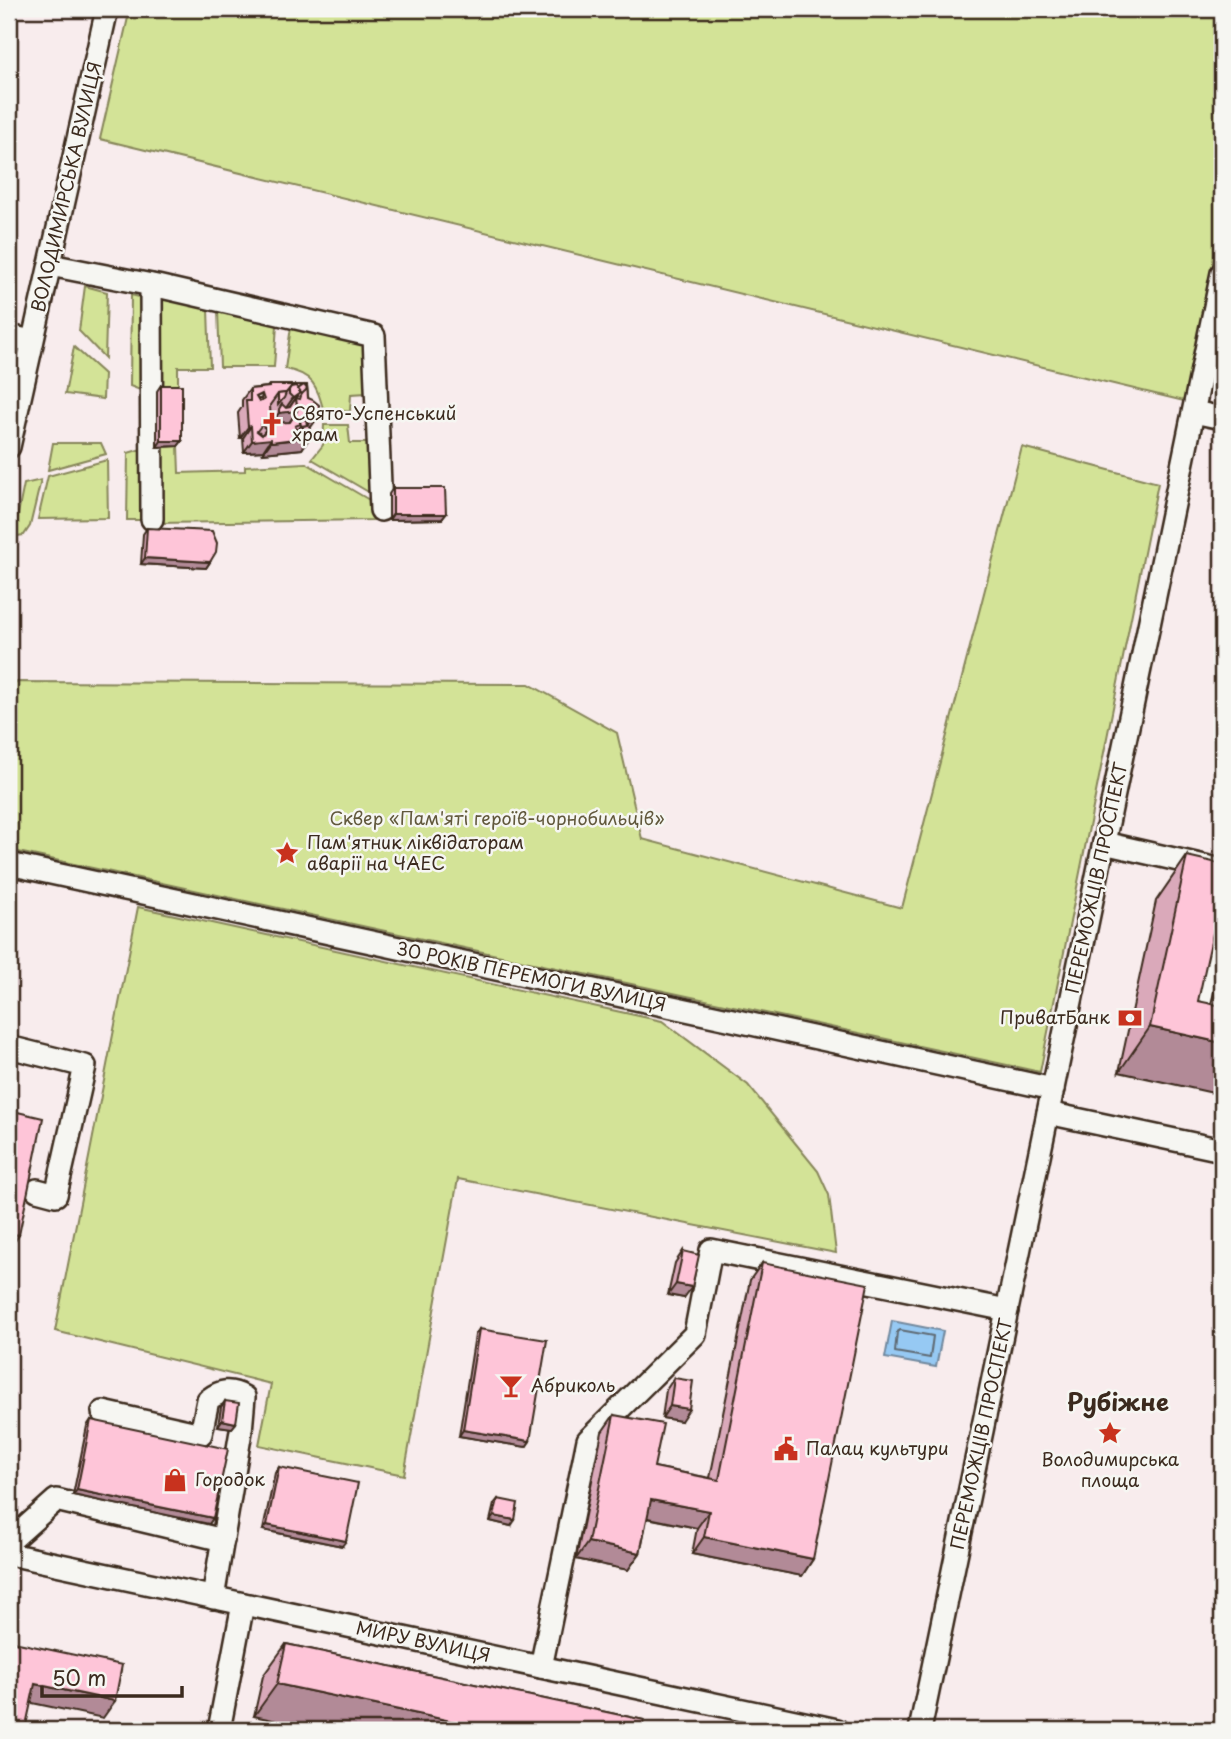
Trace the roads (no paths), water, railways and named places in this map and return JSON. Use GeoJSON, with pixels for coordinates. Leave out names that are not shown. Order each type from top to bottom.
{"type":"FeatureCollection","features":[{"type":"Feature","properties":{"kind":"street","name":"ВОЛОДИМИРСЬКА ВУЛИЦЯ"},"geometry":{"type":"LineString","coordinates":[[9,447],[107,9]]}},
{"type":"Feature","properties":{"kind":"street"},"geometry":{"type":"LineString","coordinates":[[50,265],[374,336],[381,510]]}},
{"type":"Feature","properties":{"kind":"street","name":"ПЕРЕМОЖЦІВ ПРОСПЕКТ"},"geometry":{"type":"LineString","coordinates":[[920,1730],[1222,273]]}},
{"type":"Feature","properties":{"kind":"street"},"geometry":{"type":"LineString","coordinates":[[151,285],[152,519]]}},
{"type":"Feature","properties":{"kind":"street"},"geometry":{"type":"LineString","coordinates":[[9,336],[32,341]]}},
{"type":"Feature","properties":{"kind":"street"},"geometry":{"type":"LineString","coordinates":[[1194,412],[1222,418]]}},
{"type":"Feature","properties":{"kind":"street"},"geometry":{"type":"LineString","coordinates":[[1104,844],[1222,870]]}},
{"type":"Feature","properties":{"kind":"street","name":"30 РОКІВ ПЕРЕМОГИ ВУЛИЦЯ"},"geometry":{"type":"LineString","coordinates":[[9,864],[1053,1089]]}},
{"type":"Feature","properties":{"kind":"street"},"geometry":{"type":"LineString","coordinates":[[1222,915],[1194,1024],[1222,1030]]}},
{"type":"Feature","properties":{"kind":"street"},"geometry":{"type":"LineString","coordinates":[[9,1047],[85,1066],[56,1195],[37,1190]]}},
{"type":"Feature","properties":{"kind":"street"},"geometry":{"type":"LineString","coordinates":[[1048,1113],[1222,1150]]}},
{"type":"Feature","properties":{"kind":"street"},"geometry":{"type":"LineString","coordinates":[[541,1667],[588,1440],[695,1334],[711,1250],[1007,1310]]}},
{"type":"Feature","properties":{"kind":"street"},"geometry":{"type":"LineString","coordinates":[[103,1412],[201,1434],[208,1400],[218,1393],[232,1391],[244,1397],[242,1431],[213,1598]]}},
{"type":"Feature","properties":{"kind":"street"},"geometry":{"type":"LineString","coordinates":[[9,1542],[56,1500],[223,1540]]}},
{"type":"Feature","properties":{"kind":"street","name":"МИРУ ВУЛИЦЯ"},"geometry":{"type":"LineString","coordinates":[[9,1554],[838,1730]]}},
{"type":"Feature","properties":{"kind":"street"},"geometry":{"type":"LineString","coordinates":[[219,1730],[243,1604]]}},
{"type":"Feature","properties":{"kind":"water"},"geometry":{"type":"Polygon","coordinates":[[[892,1321],[943,1331],[936,1367],[885,1358],[892,1321]]]}},
{"type":"Feature","properties":{"kind":"place","name":"Свято-Успенський храм"},"geometry":{"type":"Point","coordinates":[272,424]}},
{"type":"Feature","properties":{"kind":"place","name":"Пам'ятник ліквідаторам аварії на ЧАЕС"},"geometry":{"type":"Point","coordinates":[287,853]}},
{"type":"Feature","properties":{"kind":"place","name":"ПриватБанк"},"geometry":{"type":"Point","coordinates":[1130,1018]}},
{"type":"Feature","properties":{"kind":"place","name":"Абриколь"},"geometry":{"type":"Point","coordinates":[511,1386]}},
{"type":"Feature","properties":{"kind":"place","name":"Володимирська площа"},"geometry":{"type":"Point","coordinates":[1110,1433]}},
{"type":"Feature","properties":{"kind":"place","name":"Палац культури"},"geometry":{"type":"Point","coordinates":[786,1449]}},
{"type":"Feature","properties":{"kind":"place","name":"Городок"},"geometry":{"type":"Point","coordinates":[175,1480]}},
{"type":"Feature","properties":{"kind":"district","name":"Рубіжне"},"geometry":{"type":"Point","coordinates":[1118,1403]}},
{"type":"Feature","properties":{"kind":"park label","name":"Сквер «Пам'яті героїв-чорнобильців»"},"geometry":{"type":"Point","coordinates":[497,819]}}]}
